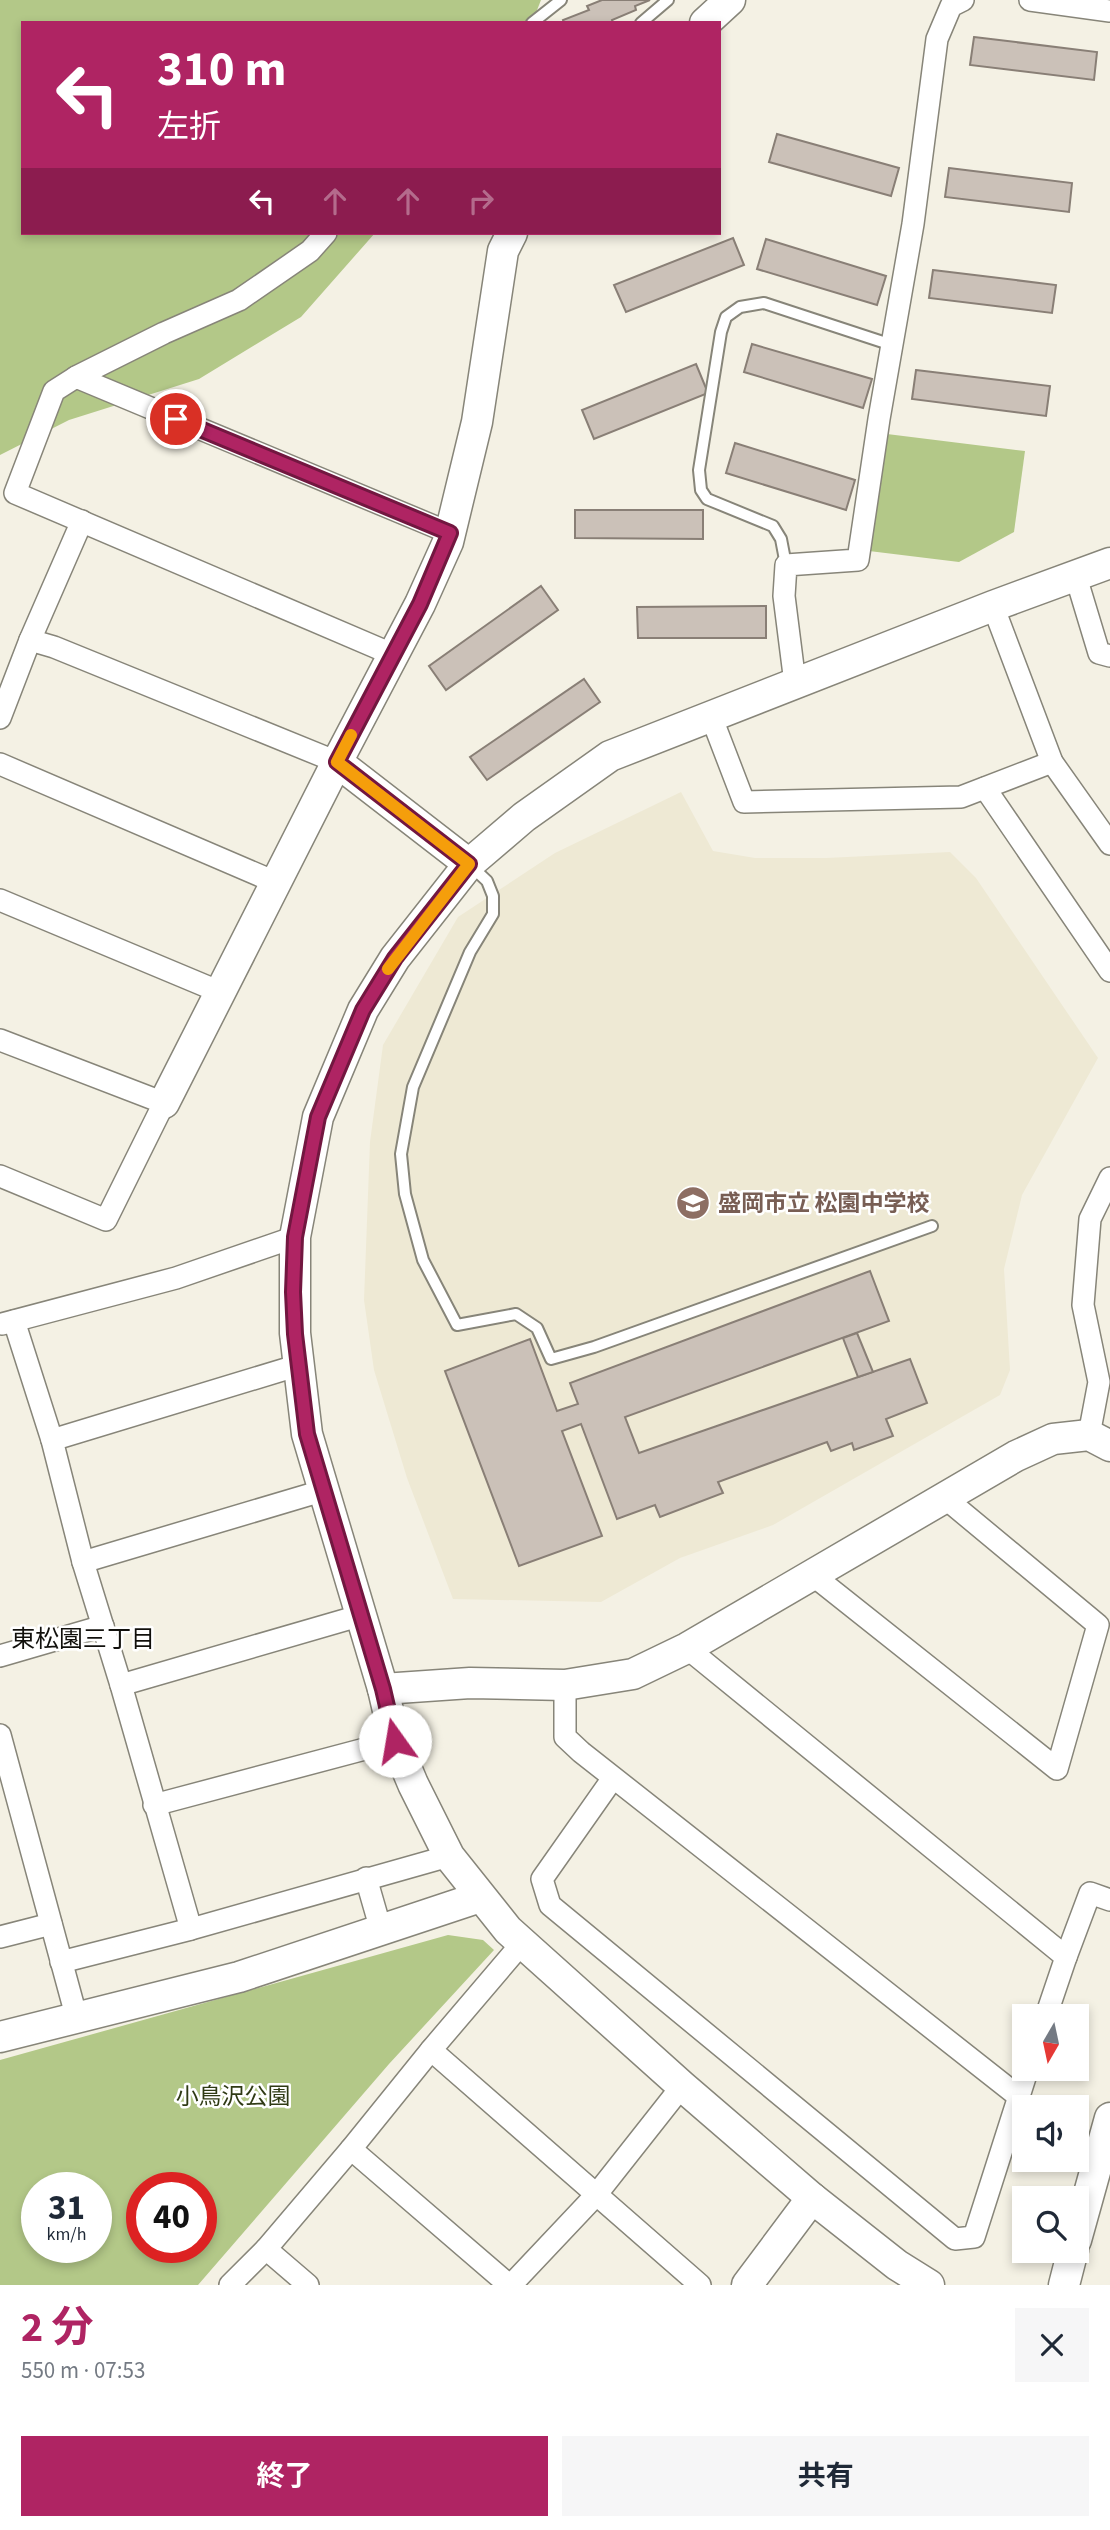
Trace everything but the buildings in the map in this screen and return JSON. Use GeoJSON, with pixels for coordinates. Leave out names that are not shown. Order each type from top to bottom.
{"type":"FeatureCollection","features":[{"type":"Feature","properties":{"kind":"street"},"geometry":{"type":"LineString","coordinates":[[707,21],[730,0]]}},
{"type":"Feature","properties":{"kind":"street"},"geometry":{"type":"LineString","coordinates":[[795,683],[784,596],[786,565],[858,560],[913,224],[937,39],[951,6],[963,0]]}},
{"type":"Feature","properties":{"kind":"street"},"geometry":{"type":"LineString","coordinates":[[1030,0],[1110,11]]}},
{"type":"Feature","properties":{"kind":"street"},"geometry":{"type":"LineString","coordinates":[[324,235],[310,250],[239,300],[164,333],[76,377],[54,391],[15,493],[394,655]]}},
{"type":"Feature","properties":{"kind":"street"},"geometry":{"type":"LineString","coordinates":[[0,1177],[106,1220],[275,882],[420,604],[450,533],[477,422],[503,251],[511,235]]}},
{"type":"Feature","properties":{"kind":"street"},"geometry":{"type":"LineString","coordinates":[[76,377],[450,533]]}},
{"type":"Feature","properties":{"kind":"street"},"geometry":{"type":"LineString","coordinates":[[0,718],[30,640],[82,521]]}},
{"type":"Feature","properties":{"kind":"street"},"geometry":{"type":"LineString","coordinates":[[929,2285],[897,2265],[812,2198],[682,2086],[508,1930],[449,1856],[395,1741],[362,1615],[307,1434],[293,1292],[295,1237],[318,1117],[363,1010],[395,958],[469,864],[524,817],[610,756],[993,606],[1110,564]]}},
{"type":"Feature","properties":{"kind":"street"},"geometry":{"type":"LineString","coordinates":[[1076,577],[1099,653],[1110,656]]}},
{"type":"Feature","properties":{"kind":"street"},"geometry":{"type":"LineString","coordinates":[[993,606],[1052,762],[1110,844]]}},
{"type":"Feature","properties":{"kind":"street"},"geometry":{"type":"LineString","coordinates":[[30,640],[54,647],[337,762],[469,864]]}},
{"type":"Feature","properties":{"kind":"street"},"geometry":{"type":"LineString","coordinates":[[711,716],[744,802],[961,797],[1052,762]]}},
{"type":"Feature","properties":{"kind":"street"},"geometry":{"type":"LineString","coordinates":[[0,764],[275,882]]}},
{"type":"Feature","properties":{"kind":"street"},"geometry":{"type":"LineString","coordinates":[[985,788],[1110,971]]}},
{"type":"Feature","properties":{"kind":"street"},"geometry":{"type":"LineString","coordinates":[[0,900],[220,992]]}},
{"type":"Feature","properties":{"kind":"street"},"geometry":{"type":"LineString","coordinates":[[0,1040],[164,1103]]}},
{"type":"Feature","properties":{"kind":"street"},"geometry":{"type":"LineString","coordinates":[[383,1689],[470,1683],[565,1685],[633,1674],[687,1648],[814,1576],[1016,1456],[1053,1439],[1100,1441],[1099,1382],[1083,1305],[1090,1219],[1110,1178]]}},
{"type":"Feature","properties":{"kind":"street"},"geometry":{"type":"LineString","coordinates":[[191,1929],[83,1562],[52,1440],[7,1323],[176,1278],[295,1237]]}},
{"type":"Feature","properties":{"kind":"street"},"geometry":{"type":"LineString","coordinates":[[52,1440],[299,1366]]}},
{"type":"Feature","properties":{"kind":"street"},"geometry":{"type":"LineString","coordinates":[[83,1562],[325,1490]]}},
{"type":"Feature","properties":{"kind":"street"},"geometry":{"type":"LineString","coordinates":[[814,1576],[1056,1769],[1098,1625],[945,1498]]}},
{"type":"Feature","properties":{"kind":"street"},"geometry":{"type":"LineString","coordinates":[[121,1685],[362,1615]]}},
{"type":"Feature","properties":{"kind":"street"},"geometry":{"type":"LineString","coordinates":[[0,1656],[103,1626]]}},
{"type":"Feature","properties":{"kind":"street"},"geometry":{"type":"LineString","coordinates":[[687,1648],[1066,1957]]}},
{"type":"Feature","properties":{"kind":"street"},"geometry":{"type":"LineString","coordinates":[[565,1685],[565,1737],[613,1778],[1017,2095]]}},
{"type":"Feature","properties":{"kind":"street"},"geometry":{"type":"LineString","coordinates":[[0,1735],[77,2019]]}},
{"type":"Feature","properties":{"kind":"street"},"geometry":{"type":"LineString","coordinates":[[154,1805],[395,1741]]}},
{"type":"Feature","properties":{"kind":"street"},"geometry":{"type":"LineString","coordinates":[[613,1778],[542,1879],[550,1905],[955,2239],[974,2237],[1012,2115]]}},
{"type":"Feature","properties":{"kind":"street"},"geometry":{"type":"LineString","coordinates":[[61,1962],[191,1929],[449,1856]]}},
{"type":"Feature","properties":{"kind":"street"},"geometry":{"type":"LineString","coordinates":[[366,1878],[380,1930]]}},
{"type":"Feature","properties":{"kind":"street"},"geometry":{"type":"LineString","coordinates":[[1050,2004],[1090,1893],[1110,1900]]}},
{"type":"Feature","properties":{"kind":"street"},"geometry":{"type":"LineString","coordinates":[[0,2037],[239,1977],[480,1897]]}},
{"type":"Feature","properties":{"kind":"street"},"geometry":{"type":"LineString","coordinates":[[0,1937],[51,1924]]}},
{"type":"Feature","properties":{"kind":"street"},"geometry":{"type":"LineString","coordinates":[[230,2285],[266,2249],[523,1942]]}},
{"type":"Feature","properties":{"kind":"street"},"geometry":{"type":"LineString","coordinates":[[430,2050],[699,2285]]}},
{"type":"Feature","properties":{"kind":"street"},"geometry":{"type":"LineString","coordinates":[[351,2149],[510,2285],[596,2194],[682,2086]]}},
{"type":"Feature","properties":{"kind":"street"},"geometry":{"type":"LineString","coordinates":[[1089,2193],[1110,2118]]}},
{"type":"Feature","properties":{"kind":"street"},"geometry":{"type":"LineString","coordinates":[[747,2285],[812,2198]]}},
{"type":"Feature","properties":{"kind":"street"},"geometry":{"type":"LineString","coordinates":[[266,2249],[308,2285]]}},
{"type":"Feature","properties":{"kind":"street"},"geometry":{"type":"LineString","coordinates":[[1064,2285],[1070,2263]]}},
{"type":"Feature","properties":{"kind":"lane"},"geometry":{"type":"LineString","coordinates":[[535,21],[561,0]]}},
{"type":"Feature","properties":{"kind":"lane"},"geometry":{"type":"LineString","coordinates":[[643,21],[668,0]]}},
{"type":"Feature","properties":{"kind":"lane"},"geometry":{"type":"LineString","coordinates":[[786,565],[781,539],[773,526],[707,499],[701,490],[699,470],[721,332],[726,317],[740,307],[764,303],[892,345]]}},
{"type":"Feature","properties":{"kind":"lane"},"geometry":{"type":"LineString","coordinates":[[469,864],[486,881],[493,896],[493,914],[470,952],[413,1087],[401,1154],[405,1194],[423,1260],[457,1325],[516,1314],[537,1328],[551,1359],[594,1347],[932,1226]]}},
{"type":"Feature","properties":{"kind":"shaded area","name":"盛岡市立 松園中学校"},"geometry":{"type":"Polygon","coordinates":[[[681,792],[713,851],[755,858],[826,858],[950,852],[976,878],[1098,1058],[1022,1195],[1004,1269],[1010,1370],[1000,1395],[773,1525],[680,1558],[601,1602],[453,1599],[407,1478],[374,1370],[364,1300],[370,1142],[383,1045],[458,917],[555,853],[681,792]]]}},
{"type":"Feature","properties":{"kind":"green space"},"geometry":{"type":"Polygon","coordinates":[[[0,0],[541,0],[533,21],[21,21],[21,235],[373,235],[301,317],[199,379],[69,420],[0,455],[0,0]]]}},
{"type":"Feature","properties":{"kind":"green space"},"geometry":{"type":"Polygon","coordinates":[[[887,434],[1025,451],[1014,532],[959,562],[869,551],[887,434]]]}},
{"type":"Feature","properties":{"kind":"green space","name":"小鳥沢公園"},"geometry":{"type":"Polygon","coordinates":[[[448,1935],[483,1940],[494,1950],[389,2064],[198,2285],[0,2285],[0,2060],[448,1935]]]}},
{"type":"Feature","properties":{"kind":"slow traffic"},"geometry":{"type":"LineString","coordinates":[[351,735],[337,762],[469,864],[388,969]]}},
{"type":"Feature","properties":{"kind":"place","name":"盛岡市立 松園中学校"},"geometry":{"type":"Point","coordinates":[693,1203]}},
{"type":"Feature","properties":{"kind":"district","name":"東松園三丁目"},"geometry":{"type":"Point","coordinates":[83,1639]}},
{"type":"Feature","properties":{"kind":"route"},"geometry":{"type":"LineString","coordinates":[[176,419],[450,533],[420,604],[337,762],[469,864],[395,958],[363,1010],[318,1117],[295,1237],[295,1334],[307,1434],[362,1615],[395,1741]]}}]}
